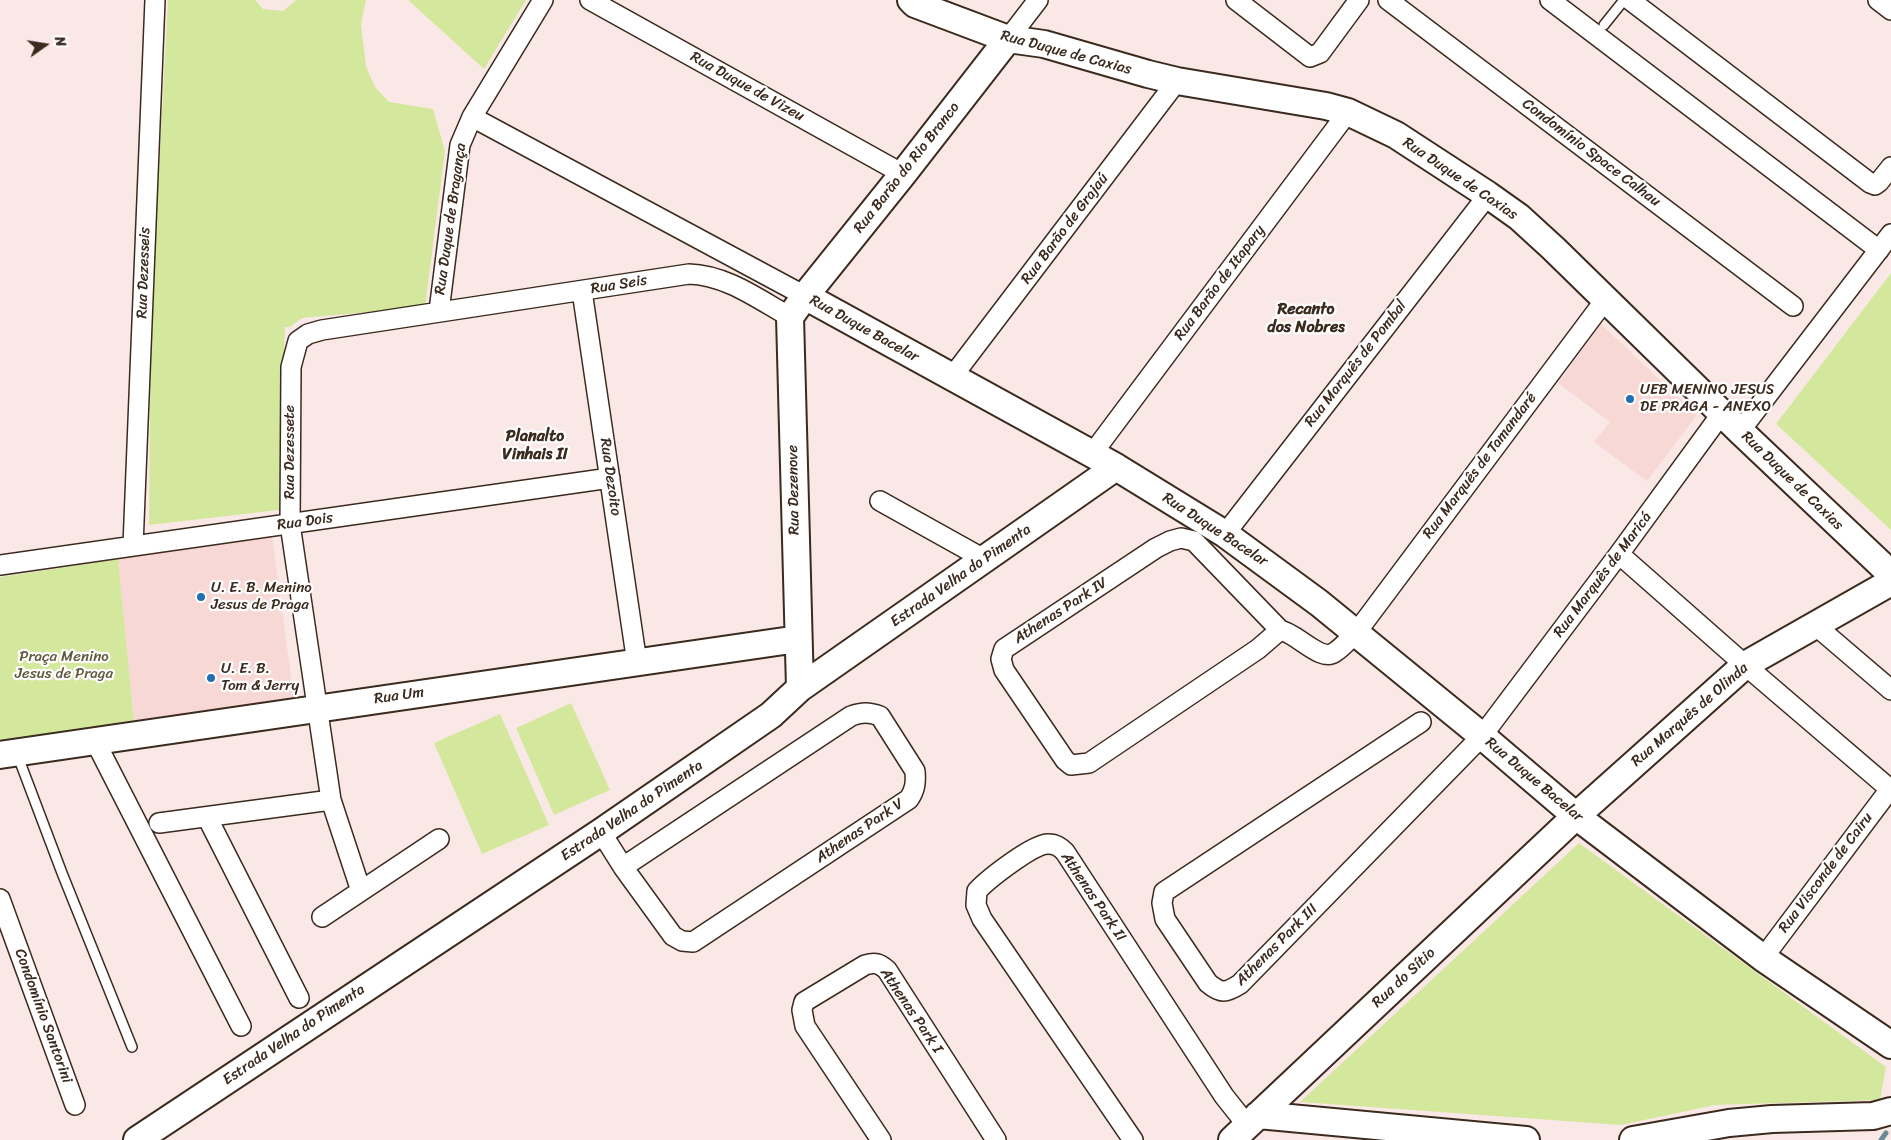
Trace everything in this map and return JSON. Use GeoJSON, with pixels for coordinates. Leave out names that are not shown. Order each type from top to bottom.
{"type":"FeatureCollection","features":[{"type":"Feature","properties":{"kind":"main road","name":"Rua Duque de Caxias"},"geometry":{"type":"LineString","coordinates":[[911,1],[1008,40],[1044,44],[1177,81],[1326,106],[1348,112],[1396,135],[1488,195],[1537,233],[1731,422],[1891,574]]}},
{"type":"Feature","properties":{"kind":"main road","name":"Rua Barão do Rio Branco"},"geometry":{"type":"LineString","coordinates":[[797,307],[1008,40]]}},
{"type":"Feature","properties":{"kind":"main road","name":"Rua Duque Bacelar"},"geometry":{"type":"LineString","coordinates":[[797,307],[952,377],[1092,454],[1225,534],[1356,633],[1576,816],[1762,958],[1891,1045]]}},
{"type":"Feature","properties":{"kind":"main road","name":"Rua Dezenove"},"geometry":{"type":"LineString","coordinates":[[797,307],[798,639],[800,688]]}},
{"type":"Feature","properties":{"kind":"main road","name":"Estrada Velha do Pimenta"},"geometry":{"type":"LineString","coordinates":[[137,1140],[601,832],[771,715],[800,688],[1116,468]]}},
{"type":"Feature","properties":{"kind":"main road","name":"Rua Marquês de Olinda"},"geometry":{"type":"LineString","coordinates":[[1576,816],[1745,665],[1891,582]]}},
{"type":"Feature","properties":{"kind":"main road","name":"Rua Um"},"geometry":{"type":"LineString","coordinates":[[8,753],[798,639]]}},
{"type":"Feature","properties":{"kind":"main road","name":"Rua do Sítio"},"geometry":{"type":"LineString","coordinates":[[1246,1127],[1576,816]]}},
{"type":"Feature","properties":{"kind":"main road"},"geometry":{"type":"LineString","coordinates":[[1633,1140],[1755,1120],[1885,1115]]}},
{"type":"Feature","properties":{"kind":"main road"},"geometry":{"type":"LineString","coordinates":[[1246,1127],[1526,1140]]}},
{"type":"Feature","properties":{"kind":"street","name":"Rua Dezesseis"},"geometry":{"type":"LineString","coordinates":[[133,546],[156,0]]}},
{"type":"Feature","properties":{"kind":"street","name":"Rua Duque de Bragança"},"geometry":{"type":"LineString","coordinates":[[439,311],[460,145],[472,117],[543,0]]}},
{"type":"Feature","properties":{"kind":"street","name":"Rua Duque de Vizeu"},"geometry":{"type":"LineString","coordinates":[[590,0],[904,174]]}},
{"type":"Feature","properties":{"kind":"street"},"geometry":{"type":"LineString","coordinates":[[1008,40],[1038,0]]}},
{"type":"Feature","properties":{"kind":"street"},"geometry":{"type":"LineString","coordinates":[[1236,0],[1310,56],[1320,53],[1359,0]]}},
{"type":"Feature","properties":{"kind":"street","name":"Condomínio Space Calhau"},"geometry":{"type":"LineString","coordinates":[[1388,0],[1793,306]]}},
{"type":"Feature","properties":{"kind":"street"},"geometry":{"type":"LineString","coordinates":[[1550,0],[1572,6],[1878,250]]}},
{"type":"Feature","properties":{"kind":"street"},"geometry":{"type":"LineString","coordinates":[[1630,0],[1870,184],[1875,185],[1880,182],[1891,167]]}},
{"type":"Feature","properties":{"kind":"street"},"geometry":{"type":"LineString","coordinates":[[1878,0],[1891,10]]}},
{"type":"Feature","properties":{"kind":"street","name":"Rua Barão de Grajaú"},"geometry":{"type":"LineString","coordinates":[[952,377],[1177,81]]}},
{"type":"Feature","properties":{"kind":"street","name":"Rua Barão de Itapary"},"geometry":{"type":"LineString","coordinates":[[1092,454],[1348,112]]}},
{"type":"Feature","properties":{"kind":"street","name":"Rua Duque Bacelar"},"geometry":{"type":"LineString","coordinates":[[472,117],[797,307]]}},
{"type":"Feature","properties":{"kind":"street","name":"Rua Marquês de Pombal"},"geometry":{"type":"LineString","coordinates":[[1225,534],[1488,195]]}},
{"type":"Feature","properties":{"kind":"street","name":"Rua Marquês de Maricá"},"geometry":{"type":"LineString","coordinates":[[1482,736],[1619,554],[1891,234]]}},
{"type":"Feature","properties":{"kind":"street","name":"Rua Seis"},"geometry":{"type":"LineString","coordinates":[[439,311],[689,274],[704,274],[721,279],[797,307]]}},
{"type":"Feature","properties":{"kind":"street","name":"Rua Dezoito"},"geometry":{"type":"LineString","coordinates":[[582,291],[637,663]]}},
{"type":"Feature","properties":{"kind":"street","name":"Rua Marquês de Tamandaré"},"geometry":{"type":"LineString","coordinates":[[1356,633],[1605,300]]}},
{"type":"Feature","properties":{"kind":"street","name":"Rua Dezessete"},"geometry":{"type":"LineString","coordinates":[[360,891],[331,800],[290,524],[291,367],[298,341],[308,334],[322,330],[439,311]]}},
{"type":"Feature","properties":{"kind":"street","name":"Rua Dois"},"geometry":{"type":"LineString","coordinates":[[0,565],[610,478]]}},
{"type":"Feature","properties":{"kind":"street"},"geometry":{"type":"LineString","coordinates":[[880,501],[984,559]]}},
{"type":"Feature","properties":{"kind":"street","name":"Athenas Park IV"},"geometry":{"type":"LineString","coordinates":[[1280,630],[1258,649],[1089,763],[1082,765],[1071,765],[1065,760],[1004,670],[1001,659],[1004,649],[1010,644],[1156,548],[1170,540],[1181,538],[1194,541],[1280,630],[1288,631],[1319,653],[1326,655],[1334,654],[1356,633]]}},
{"type":"Feature","properties":{"kind":"street"},"geometry":{"type":"LineString","coordinates":[[1619,554],[1890,789]]}},
{"type":"Feature","properties":{"kind":"street"},"geometry":{"type":"LineString","coordinates":[[1816,625],[1891,690]]}},
{"type":"Feature","properties":{"kind":"street","name":"Athenas Park V"},"geometry":{"type":"LineString","coordinates":[[601,832],[623,867],[674,936],[682,941],[693,942],[909,799],[914,791],[915,772],[880,716],[872,713],[857,714],[851,716],[623,867]]}},
{"type":"Feature","properties":{"kind":"street","name":"Athenas Park III"},"geometry":{"type":"LineString","coordinates":[[1421,722],[1164,892],[1162,903],[1164,919],[1208,983],[1217,990],[1229,991],[1240,984],[1482,736]]}},
{"type":"Feature","properties":{"kind":"street"},"geometry":{"type":"LineString","coordinates":[[95,741],[241,1026]]}},
{"type":"Feature","properties":{"kind":"street","name":"Rua Visconde de Cairu"},"geometry":{"type":"LineString","coordinates":[[1762,958],[1890,789]]}},
{"type":"Feature","properties":{"kind":"street"},"geometry":{"type":"LineString","coordinates":[[159,823],[331,800]]}},
{"type":"Feature","properties":{"kind":"street"},"geometry":{"type":"LineString","coordinates":[[207,816],[299,998]]}},
{"type":"Feature","properties":{"kind":"street"},"geometry":{"type":"LineString","coordinates":[[322,917],[439,839]]}},
{"type":"Feature","properties":{"kind":"street","name":"Athenas Park II"},"geometry":{"type":"LineString","coordinates":[[1133,1140],[982,919],[976,905],[977,890],[984,883],[1033,849],[1046,844],[1057,845],[1065,852],[1246,1127]]}},
{"type":"Feature","properties":{"kind":"street","name":"Condomínio Santorini"},"geometry":{"type":"LineString","coordinates":[[0,899],[75,1105]]}},
{"type":"Feature","properties":{"kind":"street","name":"Athenas Park I"},"geometry":{"type":"LineString","coordinates":[[882,1140],[806,1026],[802,1010],[804,1002],[865,965],[874,963],[881,964],[887,970],[996,1140]]}},
{"type":"Feature","properties":{"kind":"lane"},"geometry":{"type":"LineString","coordinates":[[1600,30],[1624,0]]}},
{"type":"Feature","properties":{"kind":"lane"},"geometry":{"type":"LineString","coordinates":[[8,753],[62,873],[132,1047]]}},
{"type":"Feature","properties":{"kind":"shaded area","name":"UEB MENINO JESUS DE PRAGA - ANEXO"},"geometry":{"type":"Polygon","coordinates":[[[1601,324],[1697,415],[1647,481],[1594,442],[1610,422],[1558,383],[1601,324]]]}},
{"type":"Feature","properties":{"kind":"shaded area","name":"U. E. B. Menino Jesus de Praga"},"geometry":{"type":"Polygon","coordinates":[[[272,537],[294,698],[134,722],[118,559],[272,537]]]}},
{"type":"Feature","properties":{"kind":"green space"},"geometry":{"type":"Polygon","coordinates":[[[168,0],[255,0],[263,9],[283,11],[296,0],[366,0],[361,24],[366,66],[375,87],[389,102],[433,109],[445,151],[425,307],[302,318],[290,327],[285,327],[279,510],[149,525],[151,319],[168,0]]]}},
{"type":"Feature","properties":{"kind":"green space"},"geometry":{"type":"Polygon","coordinates":[[[408,0],[526,0],[484,69],[408,0]]]}},
{"type":"Feature","properties":{"kind":"green space"},"geometry":{"type":"Polygon","coordinates":[[[1891,273],[1891,530],[1776,424],[1891,273]]]}},
{"type":"Feature","properties":{"kind":"green space","name":"Praça Menino Jesus de Praga"},"geometry":{"type":"Polygon","coordinates":[[[118,559],[134,722],[0,743],[0,577],[118,559]]]}},
{"type":"Feature","properties":{"kind":"green space"},"geometry":{"type":"Polygon","coordinates":[[[571,703],[610,790],[554,815],[516,728],[571,703]]]}},
{"type":"Feature","properties":{"kind":"green space"},"geometry":{"type":"Polygon","coordinates":[[[500,714],[549,825],[482,854],[434,743],[500,714]]]}},
{"type":"Feature","properties":{"kind":"green space"},"geometry":{"type":"Polygon","coordinates":[[[1579,843],[1886,1067],[1880,1100],[1715,1105],[1621,1125],[1300,1102],[1579,843]]]}},
{"type":"Feature","properties":{"kind":"waterway"},"geometry":{"type":"LineString","coordinates":[[1881,1140],[1886,1133]]}},
{"type":"Feature","properties":{"kind":"place","name":"UEB MENINO JESUS DE PRAGA - ANEXO"},"geometry":{"type":"Point","coordinates":[1630,399]}},
{"type":"Feature","properties":{"kind":"place","name":"U. E. B. Menino Jesus de Praga"},"geometry":{"type":"Point","coordinates":[201,597]}},
{"type":"Feature","properties":{"kind":"place","name":"U. E. B. Tom & Jerry"},"geometry":{"type":"Point","coordinates":[211,678]}},
{"type":"Feature","properties":{"kind":"district","name":"Recanto dos Nobres"},"geometry":{"type":"Point","coordinates":[1306,319]}},
{"type":"Feature","properties":{"kind":"district","name":"Planalto Vinhais II"},"geometry":{"type":"Point","coordinates":[535,446]}}]}
